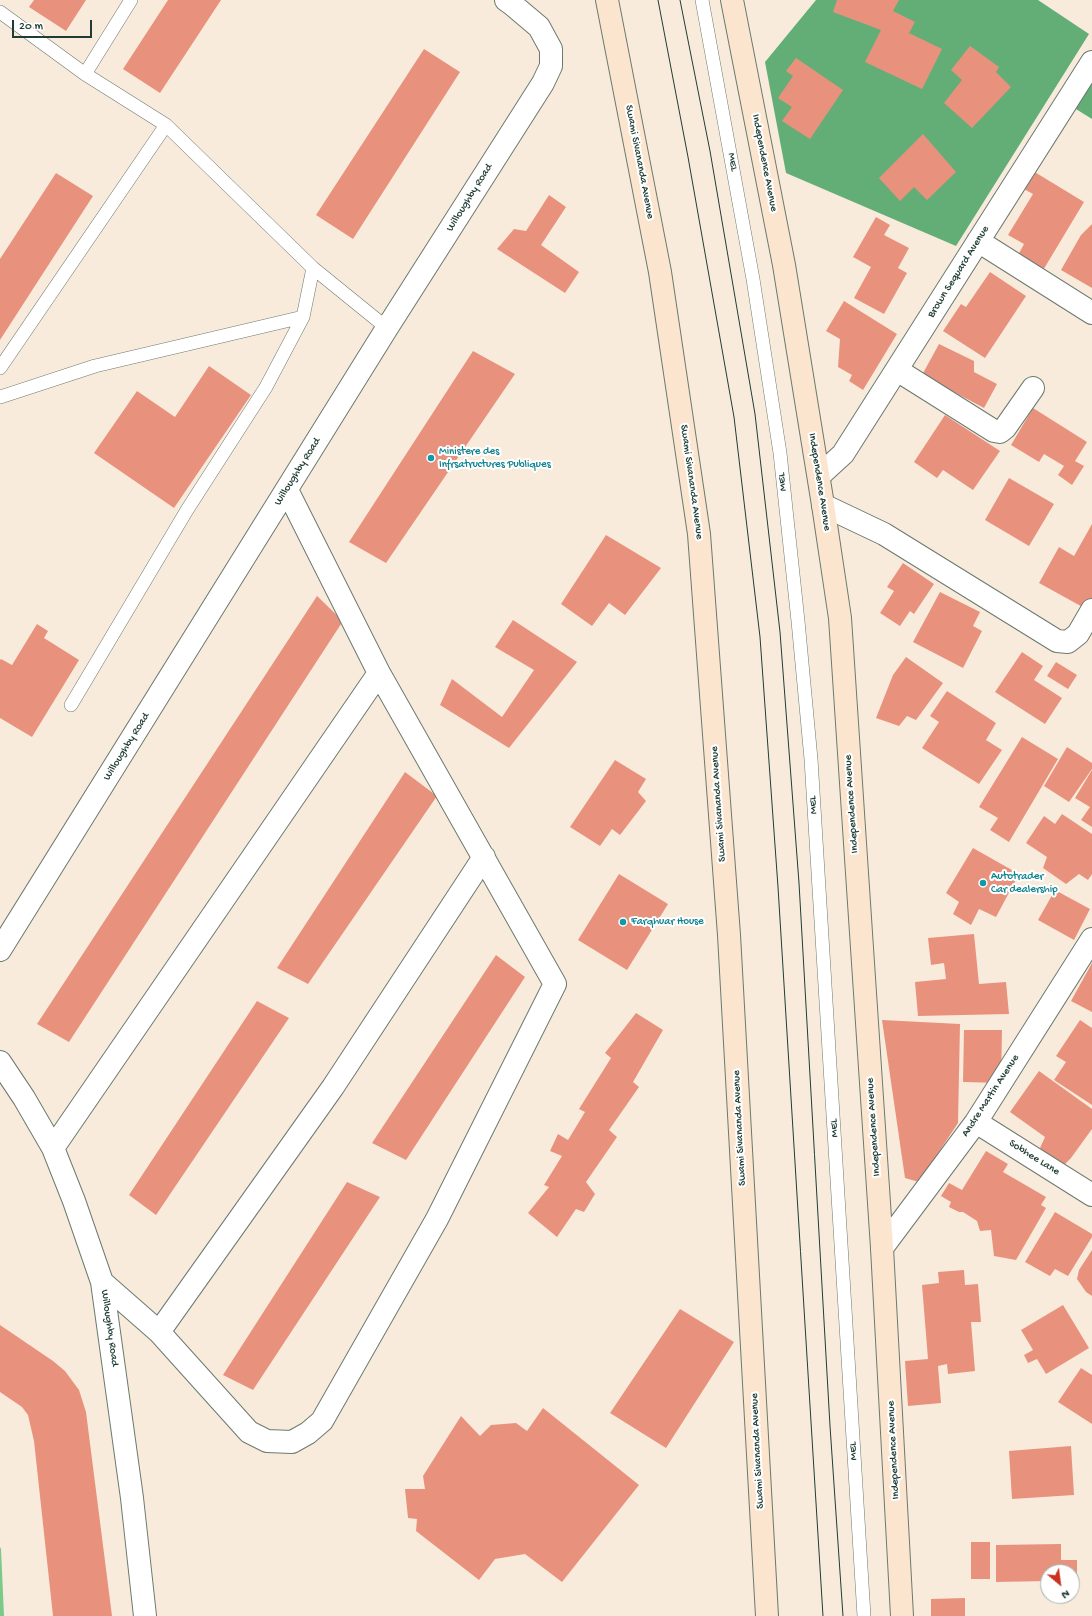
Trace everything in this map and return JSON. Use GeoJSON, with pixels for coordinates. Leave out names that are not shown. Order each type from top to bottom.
{"type":"FeatureCollection","features":[{"type":"Feature","properties":{"kind":"street","name":"Willoughby Road"},"geometry":{"type":"LineString","coordinates":[[0,950],[387,328],[543,83],[552,66],[551,49],[538,28],[513,4],[506,0]]}},
{"type":"Feature","properties":{"kind":"street","name":"Swami Sivananda Avenue"},"geometry":{"type":"LineString","coordinates":[[607,0],[660,272],[699,534],[729,935],[767,1616]]}},
{"type":"Feature","properties":{"kind":"street","name":"Independence Avenue"},"geometry":{"type":"LineString","coordinates":[[732,0],[784,265],[819,476],[840,618],[882,1248],[902,1616]]}},
{"type":"Feature","properties":{"kind":"street","name":"Brown Sequard Avenue"},"geometry":{"type":"LineString","coordinates":[[819,476],[843,454],[1092,62]]}},
{"type":"Feature","properties":{"kind":"street"},"geometry":{"type":"LineString","coordinates":[[978,241],[1092,313]]}},
{"type":"Feature","properties":{"kind":"street"},"geometry":{"type":"LineString","coordinates":[[897,370],[994,431],[1000,432],[1005,428],[1033,388]]}},
{"type":"Feature","properties":{"kind":"street"},"geometry":{"type":"LineString","coordinates":[[102,1282],[159,1332],[249,1432],[268,1441],[292,1442],[308,1433],[322,1421],[437,1219],[555,984],[379,673],[287,490]]}},
{"type":"Feature","properties":{"kind":"street"},"geometry":{"type":"LineString","coordinates":[[823,505],[884,534],[1057,640],[1068,642],[1078,634],[1092,610]]}},
{"type":"Feature","properties":{"kind":"street"},"geometry":{"type":"LineString","coordinates":[[53,1148],[379,673]]}},
{"type":"Feature","properties":{"kind":"street"},"geometry":{"type":"LineString","coordinates":[[159,1332],[333,1087],[484,857]]}},
{"type":"Feature","properties":{"kind":"street","name":"Andre Martin Avenue"},"geometry":{"type":"LineString","coordinates":[[882,1248],[976,1122],[1092,939]]}},
{"type":"Feature","properties":{"kind":"street","name":"Willoughby Road"},"geometry":{"type":"LineString","coordinates":[[0,1062],[24,1098],[53,1148],[74,1201],[102,1282],[132,1498],[145,1616]]}},
{"type":"Feature","properties":{"kind":"street"},"geometry":{"type":"LineString","coordinates":[[0,1072],[24,1098]]}},
{"type":"Feature","properties":{"kind":"street","name":"Sobhee Lane"},"geometry":{"type":"LineString","coordinates":[[976,1122],[1092,1195]]}},
{"type":"Feature","properties":{"kind":"lane"},"geometry":{"type":"LineString","coordinates":[[85,74],[131,0]]}},
{"type":"Feature","properties":{"kind":"lane","name":"MEL"},"geometry":{"type":"LineString","coordinates":[[702,0],[754,286],[780,453],[799,629],[812,759],[864,1616]]}},
{"type":"Feature","properties":{"kind":"lane"},"geometry":{"type":"LineString","coordinates":[[0,12],[85,74],[166,125],[313,268],[387,328]]}},
{"type":"Feature","properties":{"kind":"lane"},"geometry":{"type":"LineString","coordinates":[[0,368],[166,125]]}},
{"type":"Feature","properties":{"kind":"lane"},"geometry":{"type":"LineString","coordinates":[[72,705],[187,510],[266,387],[303,317],[313,268]]}},
{"type":"Feature","properties":{"kind":"lane"},"geometry":{"type":"LineString","coordinates":[[0,397],[95,366],[303,317]]}},
{"type":"Feature","properties":{"kind":"green space"},"geometry":{"type":"Polygon","coordinates":[[[816,0],[1038,0],[1089,34],[956,246],[786,173],[765,62],[816,0]]]}},
{"type":"Feature","properties":{"kind":"green space"},"geometry":{"type":"Polygon","coordinates":[[[1092,72],[1092,119],[1071,106],[1092,72]]]}},
{"type":"Feature","properties":{"kind":"green space"},"geometry":{"type":"Polygon","coordinates":[[[0,1547],[1,1549],[4,1616],[0,1616],[0,1547]]]}},
{"type":"Feature","properties":{"kind":"building"},"geometry":{"type":"Polygon","coordinates":[[[34,0],[86,0],[66,31],[29,7],[34,0]]]}},
{"type":"Feature","properties":{"kind":"building"},"geometry":{"type":"Polygon","coordinates":[[[168,0],[221,0],[160,93],[123,69],[168,0]]]}},
{"type":"Feature","properties":{"kind":"building"},"geometry":{"type":"Polygon","coordinates":[[[837,0],[899,0],[893,11],[915,22],[909,33],[942,49],[922,89],[865,62],[881,30],[833,12],[837,0]]]}},
{"type":"Feature","properties":{"kind":"building"},"geometry":{"type":"Polygon","coordinates":[[[970,46],[999,67],[996,72],[1011,87],[972,128],[944,103],[962,80],[951,70],[970,46]]]}},
{"type":"Feature","properties":{"kind":"building"},"geometry":{"type":"Polygon","coordinates":[[[424,49],[460,72],[353,239],[316,215],[424,49]]]}},
{"type":"Feature","properties":{"kind":"building"},"geometry":{"type":"Polygon","coordinates":[[[796,58],[843,90],[810,139],[782,121],[792,107],[778,98],[793,76],[786,71],[796,58]]]}},
{"type":"Feature","properties":{"kind":"building"},"geometry":{"type":"Polygon","coordinates":[[[923,134],[956,172],[927,200],[914,187],[900,201],[879,178],[923,134]]]}},
{"type":"Feature","properties":{"kind":"building"},"geometry":{"type":"Polygon","coordinates":[[[1033,171],[1084,202],[1042,272],[1017,257],[1024,244],[1008,235],[1033,194],[1022,188],[1033,171]]]}},
{"type":"Feature","properties":{"kind":"building"},"geometry":{"type":"Polygon","coordinates":[[[56,173],[93,196],[0,340],[0,259],[56,173]]]}},
{"type":"Feature","properties":{"kind":"building"},"geometry":{"type":"Polygon","coordinates":[[[549,195],[566,207],[541,245],[579,272],[565,293],[497,249],[514,229],[526,231],[549,195]]]}},
{"type":"Feature","properties":{"kind":"building"},"geometry":{"type":"Polygon","coordinates":[[[876,217],[890,225],[884,235],[909,248],[898,268],[907,273],[884,314],[854,298],[871,267],[853,257],[876,217]]]}},
{"type":"Feature","properties":{"kind":"building"},"geometry":{"type":"Polygon","coordinates":[[[1092,224],[1092,288],[1061,270],[1081,235],[1092,224]]]}},
{"type":"Feature","properties":{"kind":"building"},"geometry":{"type":"Polygon","coordinates":[[[990,272],[1026,296],[985,358],[943,331],[961,304],[966,307],[990,272]]]}},
{"type":"Feature","properties":{"kind":"building"},"geometry":{"type":"Polygon","coordinates":[[[844,301],[897,334],[863,390],[849,381],[852,375],[838,367],[840,339],[826,331],[844,301]]]}},
{"type":"Feature","properties":{"kind":"building"},"geometry":{"type":"Polygon","coordinates":[[[939,344],[974,361],[974,372],[997,384],[984,408],[922,375],[939,344]]]}},
{"type":"Feature","properties":{"kind":"building","name":"Ministere des Infrsatructures Publiques"},"geometry":{"type":"Polygon","coordinates":[[[473,351],[515,374],[386,563],[349,542],[473,351]]]}},
{"type":"Feature","properties":{"kind":"building"},"geometry":{"type":"Polygon","coordinates":[[[209,366],[251,395],[174,508],[94,453],[137,391],[175,417],[209,366]]]}},
{"type":"Feature","properties":{"kind":"building"},"geometry":{"type":"Polygon","coordinates":[[[1033,408],[1087,442],[1075,461],[1084,466],[1072,485],[1058,475],[1064,466],[1044,454],[1039,462],[1011,445],[1033,408]]]}},
{"type":"Feature","properties":{"kind":"building"},"geometry":{"type":"Polygon","coordinates":[[[945,415],[1000,451],[973,490],[943,470],[937,478],[914,462],[945,415]]]}},
{"type":"Feature","properties":{"kind":"building"},"geometry":{"type":"Polygon","coordinates":[[[1009,478],[1054,504],[1029,546],[985,520],[1009,478]]]}},
{"type":"Feature","properties":{"kind":"building"},"geometry":{"type":"Polygon","coordinates":[[[1092,524],[1092,603],[1088,610],[1039,583],[1059,547],[1074,556],[1092,524]]]}},
{"type":"Feature","properties":{"kind":"building"},"geometry":{"type":"Polygon","coordinates":[[[606,535],[661,568],[625,615],[609,603],[592,626],[561,604],[606,535]]]}},
{"type":"Feature","properties":{"kind":"building"},"geometry":{"type":"Polygon","coordinates":[[[903,563],[934,584],[914,614],[910,611],[900,626],[880,613],[894,591],[887,587],[903,563]]]}},
{"type":"Feature","properties":{"kind":"building"},"geometry":{"type":"Polygon","coordinates":[[[940,592],[980,612],[973,626],[982,631],[963,668],[913,642],[940,592]]]}},
{"type":"Feature","properties":{"kind":"building"},"geometry":{"type":"Polygon","coordinates":[[[317,596],[343,621],[69,1042],[37,1024],[317,596]]]}},
{"type":"Feature","properties":{"kind":"building"},"geometry":{"type":"Polygon","coordinates":[[[513,620],[577,662],[509,748],[440,705],[452,679],[502,717],[534,670],[495,647],[513,620]]]}},
{"type":"Feature","properties":{"kind":"building"},"geometry":{"type":"Polygon","coordinates":[[[37,624],[48,631],[44,638],[79,660],[32,737],[0,718],[0,660],[1,659],[12,665],[37,624]]]}},
{"type":"Feature","properties":{"kind":"building"},"geometry":{"type":"Polygon","coordinates":[[[1022,652],[1043,666],[1034,680],[1062,698],[1045,724],[995,692],[1022,652]]]}},
{"type":"Feature","properties":{"kind":"building"},"geometry":{"type":"Polygon","coordinates":[[[906,657],[943,683],[916,720],[907,716],[899,726],[876,718],[893,675],[906,657]]]}},
{"type":"Feature","properties":{"kind":"building"},"geometry":{"type":"Polygon","coordinates":[[[1056,662],[1077,675],[1068,689],[1047,676],[1056,662]]]}},
{"type":"Feature","properties":{"kind":"building"},"geometry":{"type":"Polygon","coordinates":[[[947,691],[996,723],[986,740],[1002,750],[979,784],[922,748],[939,722],[930,716],[947,691]]]}},
{"type":"Feature","properties":{"kind":"building"},"geometry":{"type":"Polygon","coordinates":[[[1022,737],[1058,759],[1009,842],[990,830],[998,818],[979,807],[1022,737]]]}},
{"type":"Feature","properties":{"kind":"building"},"geometry":{"type":"Polygon","coordinates":[[[1067,747],[1092,763],[1092,769],[1069,802],[1044,786],[1067,747]]]}},
{"type":"Feature","properties":{"kind":"building"},"geometry":{"type":"Polygon","coordinates":[[[615,760],[646,779],[638,792],[646,801],[620,835],[612,829],[600,846],[570,827],[615,760]]]}},
{"type":"Feature","properties":{"kind":"building"},"geometry":{"type":"Polygon","coordinates":[[[1092,770],[1092,827],[1081,820],[1090,807],[1075,798],[1092,770]]]}},
{"type":"Feature","properties":{"kind":"building"},"geometry":{"type":"Polygon","coordinates":[[[405,772],[437,796],[308,984],[277,968],[405,772]]]}},
{"type":"Feature","properties":{"kind":"building"},"geometry":{"type":"Polygon","coordinates":[[[1062,814],[1092,834],[1092,874],[1088,880],[1079,874],[1066,884],[1043,868],[1047,857],[1026,843],[1044,816],[1055,824],[1062,814]]]}},
{"type":"Feature","properties":{"kind":"building","name":"Autotrader Car dealership"},"geometry":{"type":"Polygon","coordinates":[[[973,848],[1019,874],[996,917],[979,909],[971,925],[953,914],[959,902],[946,893],[973,848]]]}},
{"type":"Feature","properties":{"kind":"building","name":"Farqhuar House"},"geometry":{"type":"Polygon","coordinates":[[[619,874],[668,904],[627,970],[578,940],[619,874]]]}},
{"type":"Feature","properties":{"kind":"building"},"geometry":{"type":"Polygon","coordinates":[[[1055,890],[1090,909],[1074,940],[1038,920],[1055,890]]]}},
{"type":"Feature","properties":{"kind":"building"},"geometry":{"type":"Polygon","coordinates":[[[974,934],[979,984],[1006,982],[1009,1014],[918,1016],[915,982],[946,979],[944,963],[931,965],[928,938],[974,934]]]}},
{"type":"Feature","properties":{"kind":"building"},"geometry":{"type":"Polygon","coordinates":[[[496,955],[525,977],[406,1160],[372,1143],[496,955]]]}},
{"type":"Feature","properties":{"kind":"building"},"geometry":{"type":"Polygon","coordinates":[[[1092,963],[1092,1012],[1071,1001],[1092,963]]]}},
{"type":"Feature","properties":{"kind":"building"},"geometry":{"type":"Polygon","coordinates":[[[257,1001],[289,1018],[156,1215],[129,1195],[257,1001]]]}},
{"type":"Feature","properties":{"kind":"building"},"geometry":{"type":"Polygon","coordinates":[[[636,1013],[663,1030],[633,1082],[639,1087],[609,1130],[617,1137],[586,1182],[595,1194],[584,1212],[576,1209],[557,1237],[528,1213],[549,1187],[544,1185],[562,1156],[550,1151],[558,1134],[568,1140],[585,1112],[579,1109],[611,1058],[605,1053],[636,1013]]]}},
{"type":"Feature","properties":{"kind":"building"},"geometry":{"type":"Polygon","coordinates":[[[882,1020],[960,1024],[958,1123],[919,1182],[905,1178],[882,1020]]]}},
{"type":"Feature","properties":{"kind":"building"},"geometry":{"type":"Polygon","coordinates":[[[1080,1020],[1092,1028],[1092,1105],[1054,1080],[1066,1062],[1056,1056],[1080,1020]]]}},
{"type":"Feature","properties":{"kind":"building"},"geometry":{"type":"Polygon","coordinates":[[[964,1030],[1002,1030],[1001,1083],[963,1082],[964,1030]]]}},
{"type":"Feature","properties":{"kind":"building"},"geometry":{"type":"Polygon","coordinates":[[[1039,1071],[1092,1109],[1092,1129],[1071,1158],[1061,1168],[1040,1148],[1045,1137],[1010,1112],[1039,1071]]]}},
{"type":"Feature","properties":{"kind":"building"},"geometry":{"type":"Polygon","coordinates":[[[986,1151],[1008,1164],[1003,1172],[1046,1197],[1041,1205],[1046,1208],[1016,1260],[994,1256],[991,1230],[980,1231],[977,1221],[963,1212],[959,1212],[949,1207],[951,1202],[941,1196],[949,1183],[962,1190],[986,1151]]]}},
{"type":"Feature","properties":{"kind":"building"},"geometry":{"type":"Polygon","coordinates":[[[347,1182],[380,1197],[253,1390],[223,1375],[347,1182]]]}},
{"type":"Feature","properties":{"kind":"building"},"geometry":{"type":"Polygon","coordinates":[[[1055,1212],[1092,1234],[1092,1237],[1068,1276],[1055,1269],[1050,1276],[1025,1262],[1055,1212]]]}},
{"type":"Feature","properties":{"kind":"building"},"geometry":{"type":"Polygon","coordinates":[[[1092,1250],[1092,1296],[1086,1292],[1077,1279],[1079,1270],[1092,1250]]]}},
{"type":"Feature","properties":{"kind":"building"},"geometry":{"type":"Polygon","coordinates":[[[964,1270],[965,1285],[978,1284],[981,1322],[971,1322],[975,1371],[948,1374],[947,1364],[938,1366],[941,1403],[908,1406],[905,1361],[928,1359],[922,1285],[939,1283],[938,1272],[964,1270]]]}},
{"type":"Feature","properties":{"kind":"building"},"geometry":{"type":"Polygon","coordinates":[[[1063,1305],[1089,1348],[1046,1374],[1037,1359],[1028,1363],[1024,1355],[1033,1350],[1021,1330],[1063,1305]]]}},
{"type":"Feature","properties":{"kind":"building"},"geometry":{"type":"Polygon","coordinates":[[[680,1309],[734,1342],[666,1448],[610,1413],[680,1309]]]}},
{"type":"Feature","properties":{"kind":"building"},"geometry":{"type":"Polygon","coordinates":[[[0,1325],[53,1361],[65,1371],[79,1390],[86,1412],[112,1616],[53,1616],[34,1441],[28,1415],[22,1407],[0,1392],[0,1325]]]}},
{"type":"Feature","properties":{"kind":"building"},"geometry":{"type":"Polygon","coordinates":[[[1081,1368],[1092,1375],[1092,1424],[1058,1402],[1081,1368]]]}},
{"type":"Feature","properties":{"kind":"building"},"geometry":{"type":"Polygon","coordinates":[[[543,1408],[639,1485],[562,1582],[525,1554],[495,1559],[479,1580],[416,1531],[417,1519],[408,1518],[405,1489],[425,1489],[423,1476],[461,1416],[480,1436],[491,1425],[516,1423],[527,1431],[543,1408]]]}},
{"type":"Feature","properties":{"kind":"building"},"geometry":{"type":"Polygon","coordinates":[[[1071,1446],[1074,1495],[1012,1499],[1009,1451],[1071,1446]]]}},
{"type":"Feature","properties":{"kind":"building"},"geometry":{"type":"Polygon","coordinates":[[[971,1542],[990,1542],[990,1579],[971,1579],[971,1542]]]}},
{"type":"Feature","properties":{"kind":"building"},"geometry":{"type":"Polygon","coordinates":[[[1061,1544],[1061,1560],[1077,1560],[1077,1564],[1040,1564],[1040,1581],[996,1582],[996,1545],[1061,1544]]]}},
{"type":"Feature","properties":{"kind":"building"},"geometry":{"type":"Polygon","coordinates":[[[965,1598],[965,1616],[931,1616],[931,1599],[965,1598]]]}},
{"type":"Feature","properties":{"kind":"tram line"},"geometry":{"type":"LineString","coordinates":[[658,0],[688,157],[734,417],[760,637],[778,887],[823,1616]]}},
{"type":"Feature","properties":{"kind":"tram line"},"geometry":{"type":"LineString","coordinates":[[680,0],[710,151],[755,414],[780,632],[799,883],[830,1426],[843,1616]]}},
{"type":"Feature","properties":{"kind":"place","name":"Ministere des Infrsatructures Publiques"},"geometry":{"type":"Point","coordinates":[431,458]}},
{"type":"Feature","properties":{"kind":"place","name":"Autotrader Car dealership"},"geometry":{"type":"Point","coordinates":[983,883]}},
{"type":"Feature","properties":{"kind":"place","name":"Farqhuar House"},"geometry":{"type":"Point","coordinates":[623,922]}}]}
